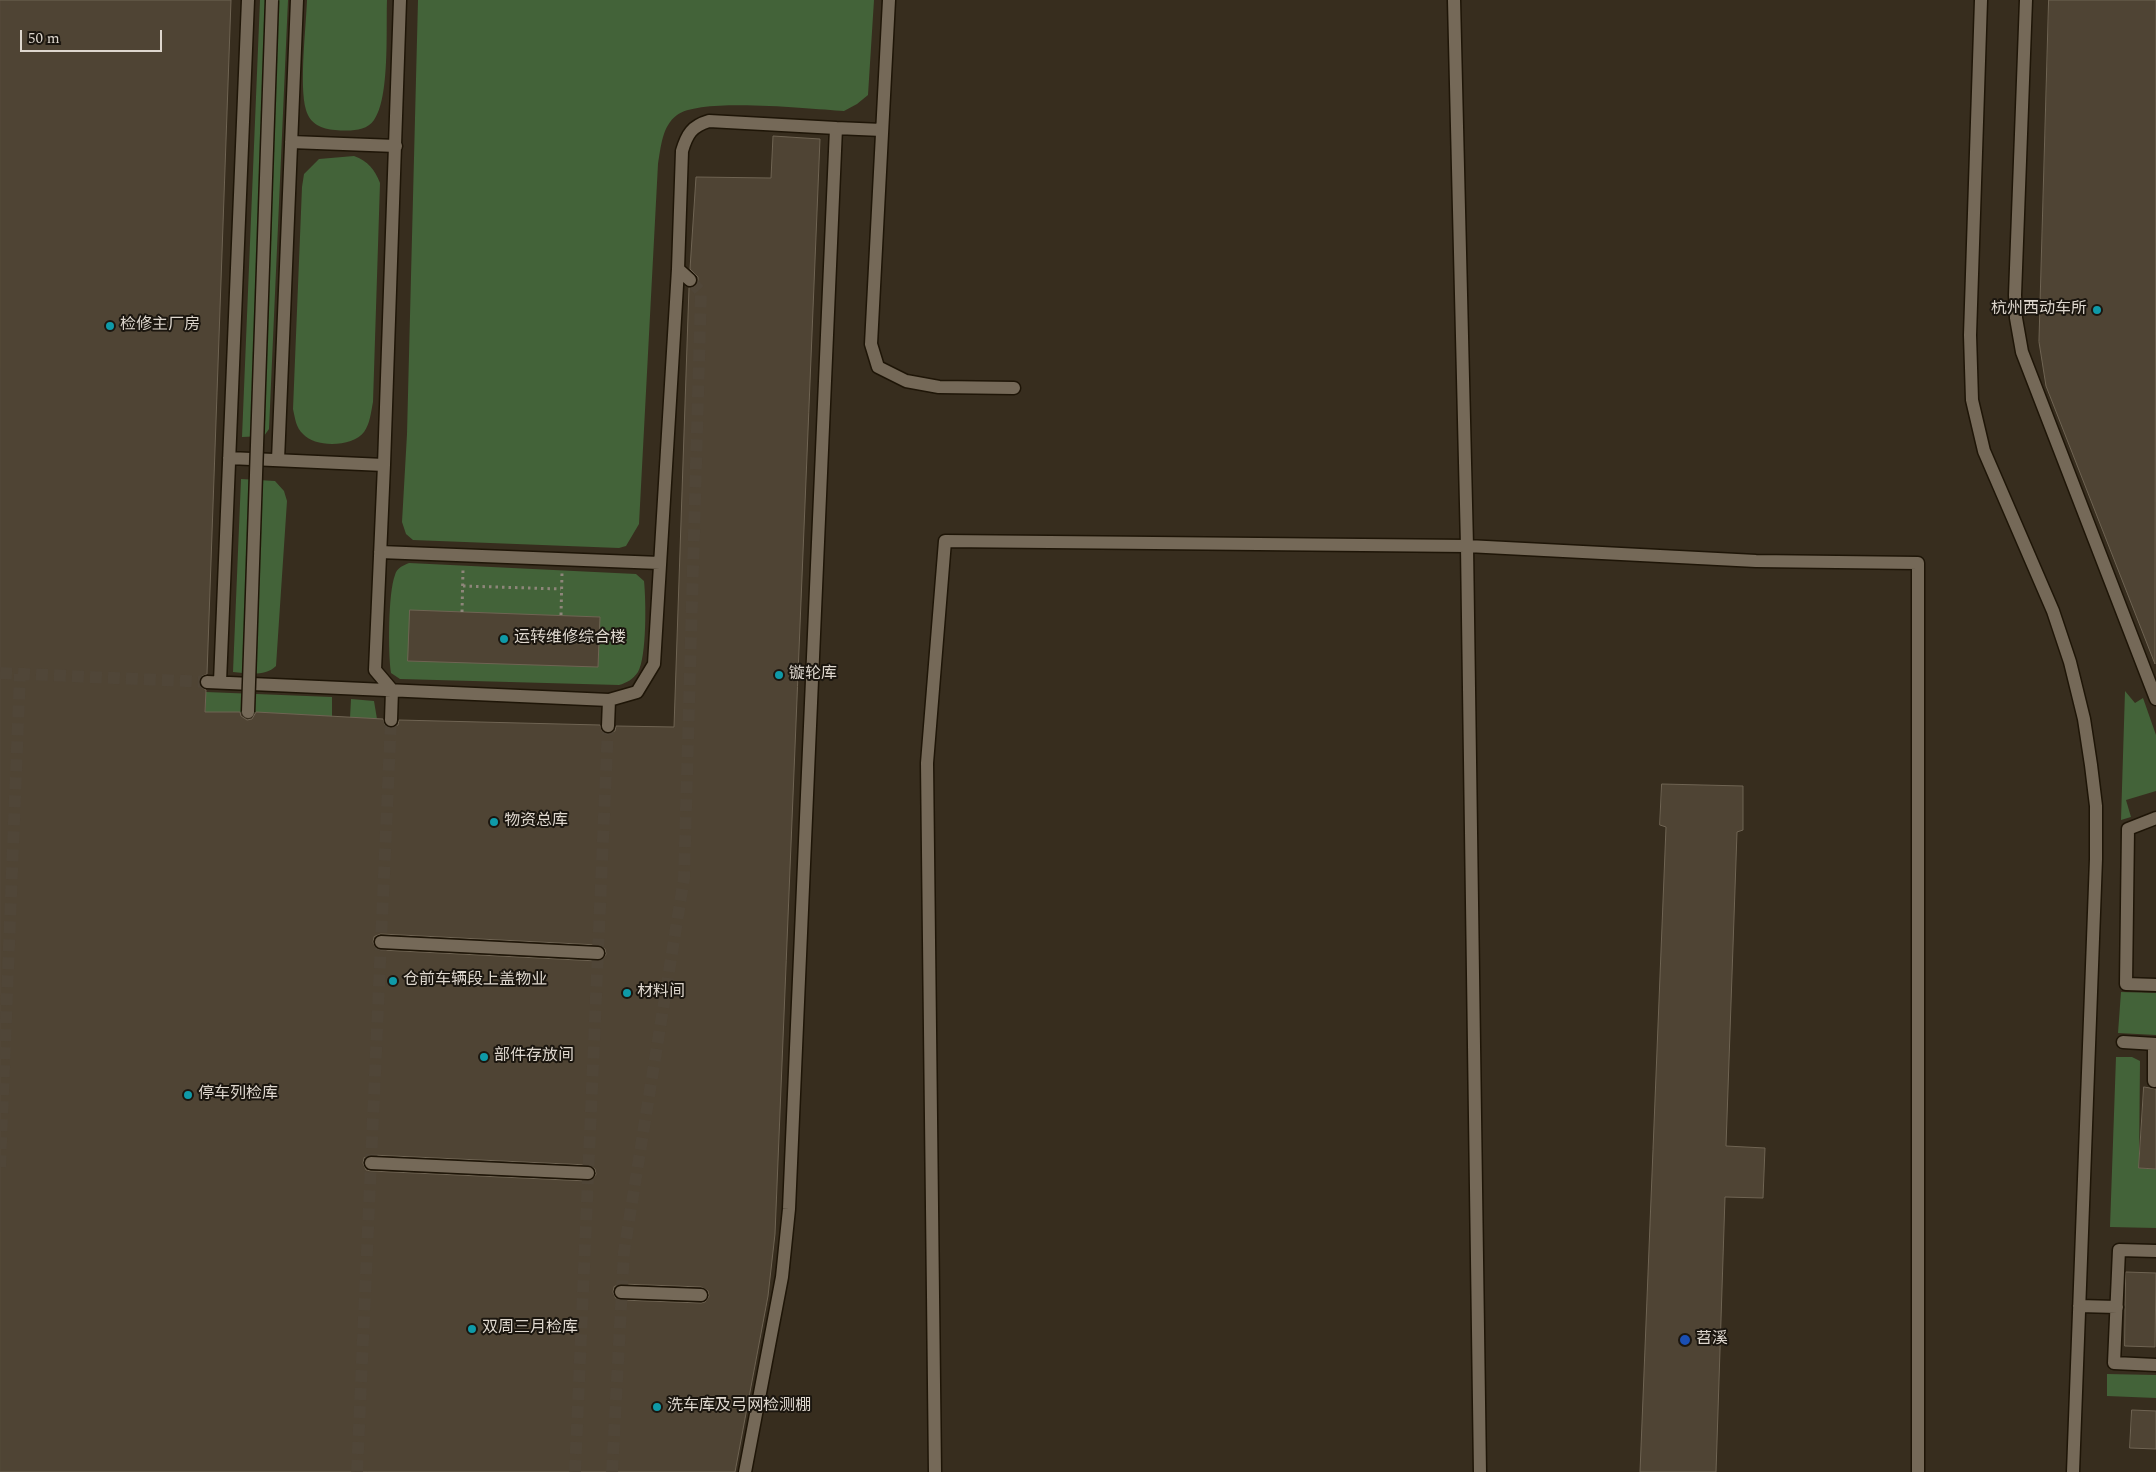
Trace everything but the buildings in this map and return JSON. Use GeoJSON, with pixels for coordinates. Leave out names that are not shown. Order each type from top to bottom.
{"type":"FeatureCollection","features":[{"type":"Feature","properties":{"kind":"street"},"geometry":{"type":"LineString","coordinates":[[220,682],[248,0]]}},
{"type":"Feature","properties":{"kind":"street"},"geometry":{"type":"LineString","coordinates":[[248,712],[272,0]]}},
{"type":"Feature","properties":{"kind":"street"},"geometry":{"type":"LineString","coordinates":[[278,460],[296,0]]}},
{"type":"Feature","properties":{"kind":"street"},"geometry":{"type":"LineString","coordinates":[[392,720],[392,690],[374,670],[384,465],[400,0]]}},
{"type":"Feature","properties":{"kind":"street"},"geometry":{"type":"LineString","coordinates":[[889,0],[870,344],[878,367],[906,381],[939,387],[1014,388]]}},
{"type":"Feature","properties":{"kind":"street"},"geometry":{"type":"LineString","coordinates":[[1454,0],[1467,546],[1480,1472]]}},
{"type":"Feature","properties":{"kind":"street"},"geometry":{"type":"LineString","coordinates":[[1981,0],[1970,335],[1972,400],[1984,451],[2053,611],[2070,662],[2084,719],[2096,806],[2096,859],[2073,1472]]}},
{"type":"Feature","properties":{"kind":"street"},"geometry":{"type":"LineString","coordinates":[[2026,0],[2015,294],[2016,318],[2022,352],[2156,699]]}},
{"type":"Feature","properties":{"kind":"street"},"geometry":{"type":"LineString","coordinates":[[206,682],[609,700],[637,692],[654,664],[678,269],[682,151],[686,136],[695,125],[709,121],[882,130]]}},
{"type":"Feature","properties":{"kind":"street"},"geometry":{"type":"LineString","coordinates":[[746,1472],[782,1277],[789,1210],[836,128]]}},
{"type":"Feature","properties":{"kind":"street"},"geometry":{"type":"LineString","coordinates":[[291,142],[396,146]]}},
{"type":"Feature","properties":{"kind":"street"},"geometry":{"type":"LineString","coordinates":[[678,269],[690,280]]}},
{"type":"Feature","properties":{"kind":"street"},"geometry":{"type":"LineString","coordinates":[[229,458],[384,465]]}},
{"type":"Feature","properties":{"kind":"street"},"geometry":{"type":"LineString","coordinates":[[935,1472],[926,763],[945,541],[1467,546],[1756,561],[1918,563],[1918,1472]]}},
{"type":"Feature","properties":{"kind":"street"},"geometry":{"type":"LineString","coordinates":[[380,552],[660,563]]}},
{"type":"Feature","properties":{"kind":"street"},"geometry":{"type":"LineString","coordinates":[[608,726],[609,700]]}},
{"type":"Feature","properties":{"kind":"street"},"geometry":{"type":"LineString","coordinates":[[2156,818],[2128,830],[2126,975],[2126,984],[2156,985]]}},
{"type":"Feature","properties":{"kind":"street"},"geometry":{"type":"LineString","coordinates":[[380,942],[598,953]]}},
{"type":"Feature","properties":{"kind":"street"},"geometry":{"type":"LineString","coordinates":[[2123,1042],[2155,1044],[2154,1081]]}},
{"type":"Feature","properties":{"kind":"street"},"geometry":{"type":"LineString","coordinates":[[371,1163],[588,1173]]}},
{"type":"Feature","properties":{"kind":"street"},"geometry":{"type":"LineString","coordinates":[[2156,1251],[2119,1250],[2114,1363],[2156,1365]]}},
{"type":"Feature","properties":{"kind":"street"},"geometry":{"type":"LineString","coordinates":[[621,1292],[701,1295]]}},
{"type":"Feature","properties":{"kind":"street"},"geometry":{"type":"LineString","coordinates":[[2079,1306],[2117,1307]]}},
{"type":"Feature","properties":{"kind":"path"},"geometry":{"type":"LineString","coordinates":[[462,612],[464,555]]}},
{"type":"Feature","properties":{"kind":"path"},"geometry":{"type":"LineString","coordinates":[[560,615],[562,559]]}},
{"type":"Feature","properties":{"kind":"path"},"geometry":{"type":"LineString","coordinates":[[463,586],[561,589]]}},
{"type":"Feature","properties":{"kind":"green space"},"geometry":{"type":"Polygon","coordinates":[[[260,0],[288,0],[269,429],[264,436],[242,437],[260,0]]]}},
{"type":"Feature","properties":{"kind":"green space"},"geometry":{"type":"Polygon","coordinates":[[[307,0],[387,0],[386,63],[383,96],[374,120],[362,129],[340,130],[321,127],[310,119],[308,115],[303,87],[307,0]]]}},
{"type":"Feature","properties":{"kind":"green space"},"geometry":{"type":"Polygon","coordinates":[[[418,0],[874,0],[868,95],[857,104],[844,111],[731,105],[708,106],[677,115],[665,131],[658,164],[639,524],[626,546],[619,548],[413,540],[406,534],[402,522],[407,434],[418,0]]]}},
{"type":"Feature","properties":{"kind":"green space"},"geometry":{"type":"Polygon","coordinates":[[[354,156],[363,160],[370,167],[380,183],[373,402],[368,425],[364,432],[352,441],[334,444],[316,442],[309,439],[299,429],[293,409],[302,187],[304,174],[319,159],[354,156]]]}},
{"type":"Feature","properties":{"kind":"green space"},"geometry":{"type":"Polygon","coordinates":[[[241,479],[275,481],[284,491],[287,501],[276,666],[267,672],[261,673],[233,672],[241,479]]]}},
{"type":"Feature","properties":{"kind":"green space"},"geometry":{"type":"Polygon","coordinates":[[[409,563],[636,574],[644,581],[645,601],[643,654],[638,672],[630,680],[619,685],[400,679],[391,673],[390,664],[391,595],[397,571],[409,563]]]}},
{"type":"Feature","properties":{"kind":"green space"},"geometry":{"type":"Polygon","coordinates":[[[2125,691],[2135,703],[2143,698],[2156,735],[2156,791],[2126,800],[2131,817],[2121,820],[2125,691]]]}},
{"type":"Feature","properties":{"kind":"green space"},"geometry":{"type":"Polygon","coordinates":[[[206,692],[332,697],[332,717],[248,712],[205,712],[206,692]]]}},
{"type":"Feature","properties":{"kind":"green space"},"geometry":{"type":"Polygon","coordinates":[[[351,699],[374,701],[377,719],[350,718],[351,699]]]}},
{"type":"Feature","properties":{"kind":"green space"},"geometry":{"type":"Polygon","coordinates":[[[2121,992],[2156,993],[2156,1035],[2118,1033],[2121,992]]]}},
{"type":"Feature","properties":{"kind":"green space"},"geometry":{"type":"Polygon","coordinates":[[[2116,1057],[2132,1057],[2140,1061],[2139,1168],[2156,1169],[2156,1228],[2110,1227],[2116,1057]]]}},
{"type":"Feature","properties":{"kind":"green space"},"geometry":{"type":"Polygon","coordinates":[[[2107,1374],[2156,1375],[2156,1398],[2107,1396],[2107,1374]]]}},
{"type":"Feature","properties":{"kind":"tunnel"},"geometry":{"type":"LineString","coordinates":[[612,1472],[624,1252],[684,878],[701,292],[690,280]]}},
{"type":"Feature","properties":{"kind":"tunnel"},"geometry":{"type":"LineString","coordinates":[[0,673],[207,682]]}},
{"type":"Feature","properties":{"kind":"tunnel"},"geometry":{"type":"LineString","coordinates":[[0,1167],[20,674]]}},
{"type":"Feature","properties":{"kind":"tunnel"},"geometry":{"type":"LineString","coordinates":[[357,1472],[391,720]]}},
{"type":"Feature","properties":{"kind":"tunnel"},"geometry":{"type":"LineString","coordinates":[[575,1472],[608,726]]}},
{"type":"Feature","properties":{"kind":"place","name":"杭州西动车所"},"geometry":{"type":"Point","coordinates":[2097,310]}},
{"type":"Feature","properties":{"kind":"place","name":"检修主厂房"},"geometry":{"type":"Point","coordinates":[110,326]}},
{"type":"Feature","properties":{"kind":"place","name":"运转维修综合楼"},"geometry":{"type":"Point","coordinates":[504,639]}},
{"type":"Feature","properties":{"kind":"place","name":"镟轮库"},"geometry":{"type":"Point","coordinates":[779,675]}},
{"type":"Feature","properties":{"kind":"place","name":"物资总库"},"geometry":{"type":"Point","coordinates":[494,822]}},
{"type":"Feature","properties":{"kind":"place","name":"仓前车辆段上盖物业"},"geometry":{"type":"Point","coordinates":[393,981]}},
{"type":"Feature","properties":{"kind":"place","name":"材料间"},"geometry":{"type":"Point","coordinates":[627,993]}},
{"type":"Feature","properties":{"kind":"place","name":"部件存放间"},"geometry":{"type":"Point","coordinates":[484,1057]}},
{"type":"Feature","properties":{"kind":"place","name":"停车列检库"},"geometry":{"type":"Point","coordinates":[188,1095]}},
{"type":"Feature","properties":{"kind":"place","name":"双周三月检库"},"geometry":{"type":"Point","coordinates":[472,1329]}},
{"type":"Feature","properties":{"kind":"place","name":"苕溪"},"geometry":{"type":"Point","coordinates":[1685,1340]}},
{"type":"Feature","properties":{"kind":"place","name":"洗车库及弓网检测棚"},"geometry":{"type":"Point","coordinates":[657,1407]}}]}
